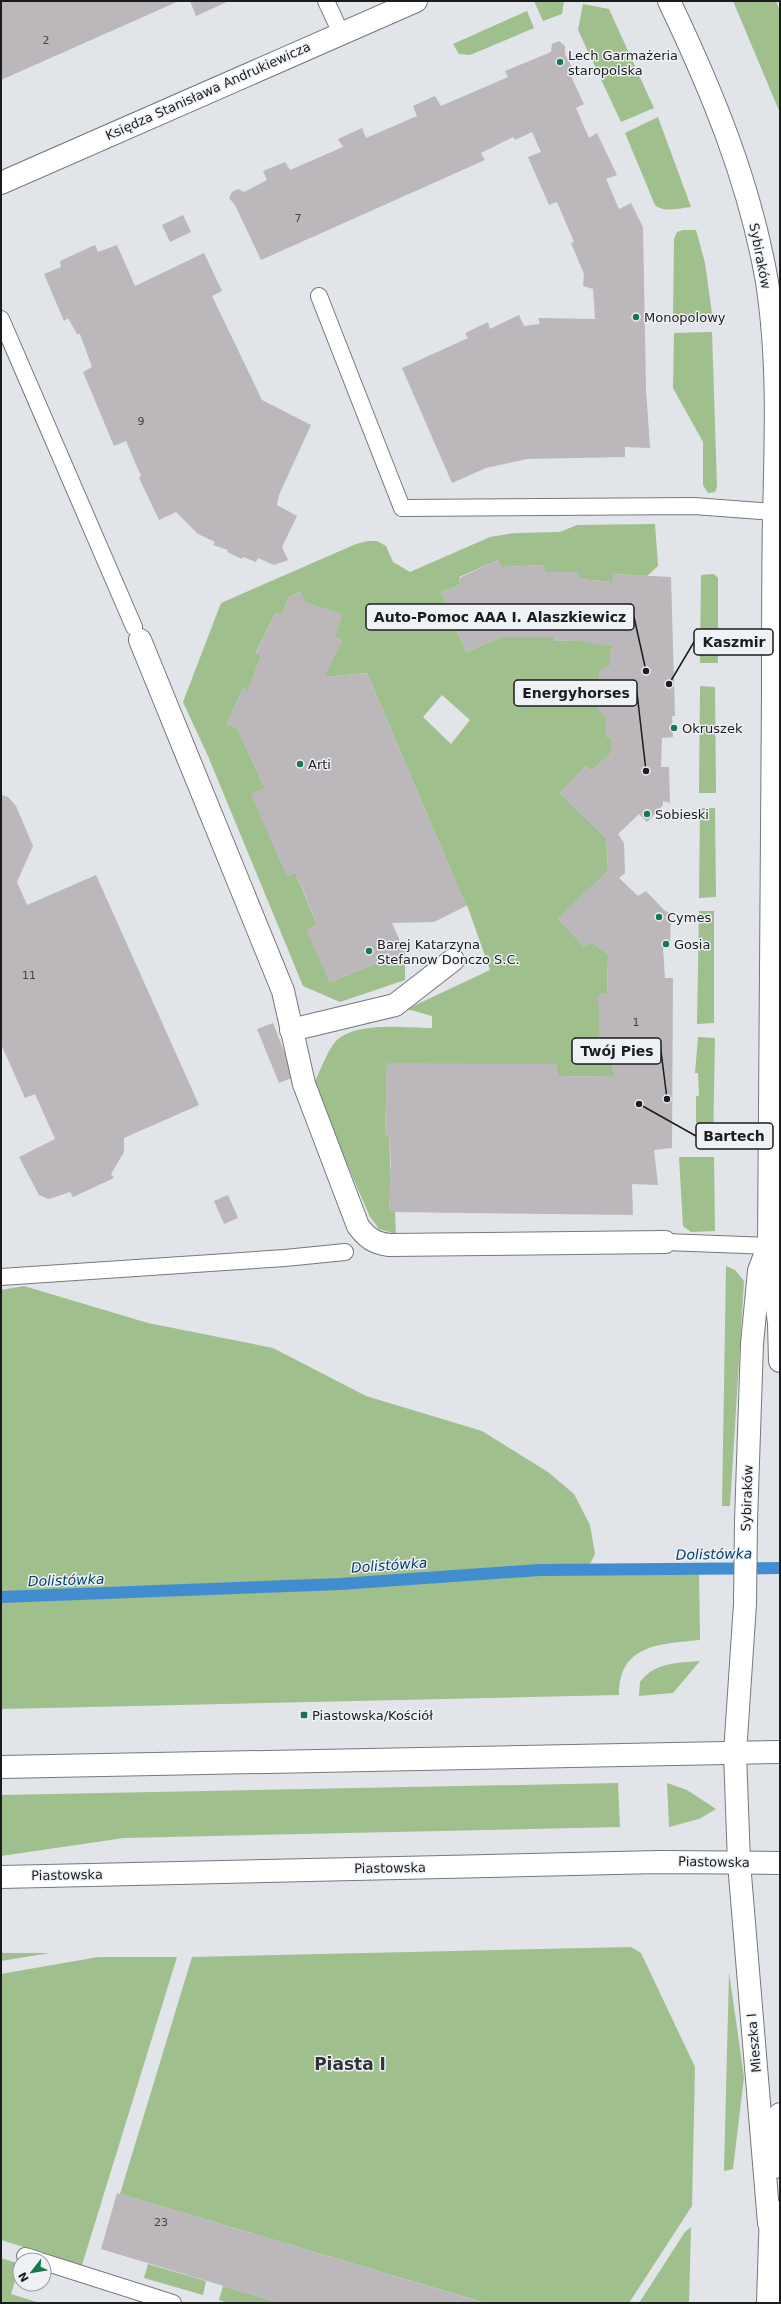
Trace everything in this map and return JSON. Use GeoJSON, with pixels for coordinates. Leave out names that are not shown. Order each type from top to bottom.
{"type":"FeatureCollection","features":[{"type":"Feature","properties":{"kind":"street","name":"Księdza Stanisława Andrukiewicza"},"geometry":{"type":"LineString","coordinates":[[1,183],[416,1]]}},
{"type":"Feature","properties":{"kind":"street","name":"Sybiraków"},"geometry":{"type":"LineString","coordinates":[[669,1],[712,94],[736,160],[751,211],[767,282],[773,343],[778,482],[774,512],[776,618],[769,1246],[779,1323],[780,1361]]}},
{"type":"Feature","properties":{"kind":"street"},"geometry":{"type":"LineString","coordinates":[[137,633],[282,991],[304,1084],[358,1226],[367,1238],[379,1244],[389,1245],[665,1242]]}},
{"type":"Feature","properties":{"kind":"street"},"geometry":{"type":"LineString","coordinates":[[291,1030],[395,1005],[453,960]]}},
{"type":"Feature","properties":{"kind":"street","name":"Sybiraków"},"geometry":{"type":"LineString","coordinates":[[735,1753],[745,1604],[746,1521],[753,1337],[759,1271],[769,1246]]}},
{"type":"Feature","properties":{"kind":"street"},"geometry":{"type":"LineString","coordinates":[[1,1767],[780,1752]]}},
{"type":"Feature","properties":{"kind":"street","name":"Mieszka I"},"geometry":{"type":"LineString","coordinates":[[735,1753],[739,1863],[770,2223]]}},
{"type":"Feature","properties":{"kind":"street","name":"Piastowska"},"geometry":{"type":"LineString","coordinates":[[1,1877],[659,1862],[780,1863]]}},
{"type":"Feature","properties":{"kind":"street","name":"Mieszka I"},"geometry":{"type":"LineString","coordinates":[[768,2303],[770,2223],[780,2114]]}},
{"type":"Feature","properties":{"kind":"lane"},"geometry":{"type":"LineString","coordinates":[[326,1],[341,33]]}},
{"type":"Feature","properties":{"kind":"lane"},"geometry":{"type":"LineString","coordinates":[[319,296],[402,508],[694,506],[774,512]]}},
{"type":"Feature","properties":{"kind":"lane"},"geometry":{"type":"LineString","coordinates":[[1,319],[137,633]]}},
{"type":"Feature","properties":{"kind":"lane"},"geometry":{"type":"LineString","coordinates":[[665,1242],[769,1246]]}},
{"type":"Feature","properties":{"kind":"lane"},"geometry":{"type":"LineString","coordinates":[[1,1277],[285,1258],[345,1252]]}},
{"type":"Feature","properties":{"kind":"lane"},"geometry":{"type":"LineString","coordinates":[[52,2265],[173,2303]]}},
{"type":"Feature","properties":{"kind":"green space"},"geometry":{"type":"Polygon","coordinates":[[[534,1],[564,1],[562,14],[543,21],[534,1]]]}},
{"type":"Feature","properties":{"kind":"green space"},"geometry":{"type":"Polygon","coordinates":[[[733,1],[776,1],[780,11],[780,113],[733,1]]]}},
{"type":"Feature","properties":{"kind":"green space"},"geometry":{"type":"Polygon","coordinates":[[[583,4],[609,9],[654,108],[621,122],[578,30],[583,4]]]}},
{"type":"Feature","properties":{"kind":"green space"},"geometry":{"type":"Polygon","coordinates":[[[527,11],[534,28],[470,55],[459,54],[453,44],[527,11]]]}},
{"type":"Feature","properties":{"kind":"green space"},"geometry":{"type":"Polygon","coordinates":[[[658,117],[691,207],[663,209],[655,205],[625,133],[658,117]]]}},
{"type":"Feature","properties":{"kind":"green space"},"geometry":{"type":"Polygon","coordinates":[[[683,230],[696,230],[705,263],[713,321],[673,321],[674,239],[677,232],[683,230]]]}},
{"type":"Feature","properties":{"kind":"green space"},"geometry":{"type":"Polygon","coordinates":[[[712,332],[717,487],[715,492],[708,493],[703,485],[703,442],[673,388],[674,333],[712,332]]]}},
{"type":"Feature","properties":{"kind":"green space"},"geometry":{"type":"Polygon","coordinates":[[[655,524],[658,566],[647,576],[614,574],[613,582],[579,579],[578,572],[545,572],[543,565],[501,567],[498,560],[459,577],[460,585],[441,592],[466,652],[502,637],[555,637],[554,641],[578,640],[613,646],[610,653],[610,666],[602,669],[599,674],[598,708],[606,717],[606,736],[611,738],[612,752],[591,771],[586,766],[560,793],[606,838],[608,871],[558,919],[585,947],[591,942],[608,954],[607,994],[599,995],[600,1046],[608,1046],[615,1077],[558,1076],[556,1064],[387,1064],[385,1135],[389,1136],[391,1180],[389,1212],[395,1212],[396,1234],[379,1229],[370,1217],[314,1083],[333,1045],[345,1035],[368,1028],[432,1028],[432,1016],[407,1009],[490,970],[467,905],[466,906],[367,673],[324,677],[342,640],[335,637],[342,614],[305,603],[300,592],[288,598],[282,615],[275,613],[256,653],[261,656],[248,691],[243,688],[227,724],[237,728],[265,788],[252,795],[287,876],[295,872],[317,925],[307,930],[330,982],[405,952],[405,980],[340,1002],[303,986],[208,756],[183,702],[221,603],[356,544],[368,541],[377,541],[386,546],[393,562],[410,572],[490,537],[515,533],[560,532],[577,525],[655,524]],[[442,695],[423,717],[451,744],[470,720],[442,695]]]}},
{"type":"Feature","properties":{"kind":"green space"},"geometry":{"type":"Polygon","coordinates":[[[714,574],[718,578],[718,663],[700,663],[701,575],[714,574]]]}},
{"type":"Feature","properties":{"kind":"green space"},"geometry":{"type":"Polygon","coordinates":[[[700,686],[715,687],[716,793],[699,793],[700,686]]]}},
{"type":"Feature","properties":{"kind":"green space"},"geometry":{"type":"Polygon","coordinates":[[[700,808],[715,808],[716,897],[699,898],[700,808]]]}},
{"type":"Feature","properties":{"kind":"green space"},"geometry":{"type":"Polygon","coordinates":[[[699,911],[714,911],[714,1023],[697,1024],[699,911]]]}},
{"type":"Feature","properties":{"kind":"green space"},"geometry":{"type":"Polygon","coordinates":[[[698,1037],[715,1038],[713,1144],[696,1144],[696,1096],[699,1096],[698,1073],[695,1073],[698,1037]]]}},
{"type":"Feature","properties":{"kind":"green space"},"geometry":{"type":"Polygon","coordinates":[[[679,1157],[714,1157],[715,1231],[691,1232],[683,1226],[679,1157]]]}},
{"type":"Feature","properties":{"kind":"green space"},"geometry":{"type":"Polygon","coordinates":[[[726,1266],[735,1270],[744,1281],[730,1506],[722,1506],[726,1266]]]}},
{"type":"Feature","properties":{"kind":"green space"},"geometry":{"type":"Polygon","coordinates":[[[24,1286],[148,1323],[273,1348],[366,1396],[482,1431],[548,1472],[574,1494],[590,1525],[595,1554],[587,1570],[699,1569],[700,1640],[657,1646],[644,1650],[634,1656],[626,1665],[621,1678],[619,1695],[1,1709],[1,1290],[24,1286]]]}},
{"type":"Feature","properties":{"kind":"green space"},"geometry":{"type":"Polygon","coordinates":[[[700,1661],[673,1693],[639,1696],[640,1682],[646,1675],[660,1667],[667,1665],[700,1661]]]}},
{"type":"Feature","properties":{"kind":"green space"},"geometry":{"type":"Polygon","coordinates":[[[618,1783],[620,1827],[124,1838],[1,1856],[1,1795],[618,1783]]]}},
{"type":"Feature","properties":{"kind":"green space"},"geometry":{"type":"Polygon","coordinates":[[[667,1783],[687,1790],[716,1809],[699,1819],[669,1827],[667,1783]]]}},
{"type":"Feature","properties":{"kind":"green space"},"geometry":{"type":"Polygon","coordinates":[[[631,1947],[641,1953],[695,2067],[692,2206],[629,2303],[485,2303],[120,2194],[192,1957],[631,1947]]]}},
{"type":"Feature","properties":{"kind":"green space"},"geometry":{"type":"Polygon","coordinates":[[[1,1953],[50,1953],[1,1961],[1,1953]]]}},
{"type":"Feature","properties":{"kind":"green space"},"geometry":{"type":"Polygon","coordinates":[[[98,1957],[177,1957],[82,2265],[52,2256],[52,2252],[40,2252],[1,2240],[1,1974],[98,1957]]]}},
{"type":"Feature","properties":{"kind":"green space"},"geometry":{"type":"Polygon","coordinates":[[[729,1972],[744,2077],[733,2169],[724,2171],[729,1972]]]}},
{"type":"Feature","properties":{"kind":"green space"},"geometry":{"type":"Polygon","coordinates":[[[691,2227],[689,2303],[639,2303],[685,2232],[691,2227]]]}},
{"type":"Feature","properties":{"kind":"green space"},"geometry":{"type":"Polygon","coordinates":[[[1,2258],[12,2261],[11,2294],[40,2303],[1,2303],[1,2258]]]}},
{"type":"Feature","properties":{"kind":"green space"},"geometry":{"type":"Polygon","coordinates":[[[148,2264],[206,2281],[203,2295],[144,2278],[148,2264]]]}},
{"type":"Feature","properties":{"kind":"green space"},"geometry":{"type":"Polygon","coordinates":[[[223,2286],[280,2303],[228,2303],[219,2300],[223,2286]]]}},
{"type":"Feature","properties":{"kind":"building"},"geometry":{"type":"Polygon","coordinates":[[[1,1],[179,1],[1,80],[1,1]]]}},
{"type":"Feature","properties":{"kind":"building"},"geometry":{"type":"Polygon","coordinates":[[[190,1],[229,1],[196,16],[190,1]]]}},
{"type":"Feature","properties":{"kind":"building"},"geometry":{"type":"Polygon","coordinates":[[[559,41],[565,46],[565,54],[574,71],[569,72],[584,104],[576,108],[589,138],[597,133],[617,175],[606,179],[619,209],[631,203],[643,227],[646,389],[650,448],[625,447],[625,457],[527,459],[486,468],[452,483],[402,368],[468,338],[465,333],[488,322],[490,329],[519,315],[524,326],[540,324],[538,318],[595,319],[593,289],[583,286],[584,274],[571,243],[574,242],[557,202],[549,205],[528,157],[541,152],[532,132],[515,140],[513,137],[481,153],[485,160],[261,260],[235,205],[229,198],[232,192],[238,189],[244,192],[267,180],[263,171],[285,162],[290,170],[343,147],[338,139],[362,128],[366,138],[417,116],[413,106],[435,96],[441,106],[508,77],[505,71],[551,52],[552,44],[559,41]]]}},
{"type":"Feature","properties":{"kind":"building"},"geometry":{"type":"Polygon","coordinates":[[[183,215],[191,232],[170,242],[162,225],[183,215]]]}},
{"type":"Feature","properties":{"kind":"building"},"geometry":{"type":"Polygon","coordinates":[[[95,245],[98,252],[117,245],[135,286],[204,253],[222,291],[212,296],[262,400],[311,425],[279,495],[277,505],[297,516],[282,547],[288,560],[274,565],[258,558],[256,562],[243,557],[242,559],[227,552],[228,550],[213,545],[215,542],[198,534],[176,512],[159,520],[139,478],[141,476],[126,441],[114,446],[83,372],[92,367],[80,334],[77,334],[68,318],[64,321],[44,274],[61,267],[60,261],[95,245]]]}},
{"type":"Feature","properties":{"kind":"building"},"geometry":{"type":"Polygon","coordinates":[[[498,560],[501,567],[544,565],[545,572],[578,572],[579,579],[613,582],[614,574],[671,577],[675,716],[672,716],[673,737],[662,738],[661,767],[669,767],[670,803],[663,801],[663,805],[647,822],[639,814],[618,834],[624,843],[625,873],[619,878],[638,896],[646,891],[664,910],[671,914],[670,948],[663,948],[665,978],[673,978],[672,1148],[654,1150],[658,1185],[632,1184],[633,1215],[389,1212],[391,1165],[389,1136],[385,1135],[387,1063],[556,1064],[558,1076],[615,1077],[608,1046],[600,1046],[598,995],[607,994],[608,954],[591,942],[585,947],[558,919],[608,871],[606,838],[560,793],[586,766],[591,771],[612,752],[611,738],[606,736],[606,717],[598,708],[600,671],[604,667],[610,666],[610,653],[613,646],[597,645],[578,640],[554,641],[555,637],[502,637],[466,652],[441,592],[460,585],[459,578],[498,560]]]}},
{"type":"Feature","properties":{"kind":"building"},"geometry":{"type":"Polygon","coordinates":[[[301,592],[305,603],[343,614],[335,637],[343,640],[324,677],[367,673],[466,906],[434,922],[392,923],[405,952],[330,982],[306,930],[317,925],[305,895],[295,872],[287,876],[251,794],[265,788],[237,728],[227,724],[243,688],[248,691],[261,656],[256,654],[275,613],[282,615],[288,598],[301,592]]]}},
{"type":"Feature","properties":{"kind":"building"},"geometry":{"type":"Polygon","coordinates":[[[1,795],[8,797],[16,806],[33,846],[17,882],[27,905],[96,875],[199,1105],[124,1138],[124,1152],[111,1174],[114,1178],[73,1197],[70,1192],[49,1199],[39,1195],[19,1157],[55,1139],[35,1094],[25,1098],[1,1044],[1,795]]]}},
{"type":"Feature","properties":{"kind":"building"},"geometry":{"type":"Polygon","coordinates":[[[273,1023],[294,1077],[279,1083],[257,1029],[273,1023]]]}},
{"type":"Feature","properties":{"kind":"building"},"geometry":{"type":"Polygon","coordinates":[[[228,1195],[238,1218],[224,1224],[214,1201],[228,1195]]]}},
{"type":"Feature","properties":{"kind":"building"},"geometry":{"type":"Polygon","coordinates":[[[117,2193],[484,2303],[280,2303],[101,2249],[117,2193]]]}},
{"type":"Feature","properties":{"kind":"waterway","name":"Dolistówka"},"geometry":{"type":"LineString","coordinates":[[1,1597],[340,1584],[540,1570],[780,1568]]}},
{"type":"Feature","properties":{"kind":"place","name":"Lech Garmażeria staropolska"},"geometry":{"type":"Point","coordinates":[560,62]}},
{"type":"Feature","properties":{"kind":"place","name":"Monopolowy"},"geometry":{"type":"Point","coordinates":[636,317]}},
{"type":"Feature","properties":{"kind":"place","name":"Auto-Pomoc AAA I. Alaszkiewicz"},"geometry":{"type":"Point","coordinates":[646,671]}},
{"type":"Feature","properties":{"kind":"place","name":"Kaszmir"},"geometry":{"type":"Point","coordinates":[669,684]}},
{"type":"Feature","properties":{"kind":"place","name":"Okruszek"},"geometry":{"type":"Point","coordinates":[674,728]}},
{"type":"Feature","properties":{"kind":"place","name":"Arti"},"geometry":{"type":"Point","coordinates":[300,764]}},
{"type":"Feature","properties":{"kind":"place","name":"Energyhorses"},"geometry":{"type":"Point","coordinates":[646,771]}},
{"type":"Feature","properties":{"kind":"place","name":"Sobieski"},"geometry":{"type":"Point","coordinates":[647,814]}},
{"type":"Feature","properties":{"kind":"place","name":"Cymes"},"geometry":{"type":"Point","coordinates":[659,917]}},
{"type":"Feature","properties":{"kind":"place","name":"Gosia"},"geometry":{"type":"Point","coordinates":[666,944]}},
{"type":"Feature","properties":{"kind":"place","name":"Barej Katarzyna Stefanow Donczo S.C."},"geometry":{"type":"Point","coordinates":[369,951]}},
{"type":"Feature","properties":{"kind":"place","name":"Twój Pies"},"geometry":{"type":"Point","coordinates":[667,1099]}},
{"type":"Feature","properties":{"kind":"place","name":"Bartech"},"geometry":{"type":"Point","coordinates":[639,1104]}},
{"type":"Feature","properties":{"kind":"place","name":"Piastowska/Kościół"},"geometry":{"type":"Point","coordinates":[304,1715]}},
{"type":"Feature","properties":{"kind":"district","name":"Piasta I"},"geometry":{"type":"Point","coordinates":[350,2064]}}]}
